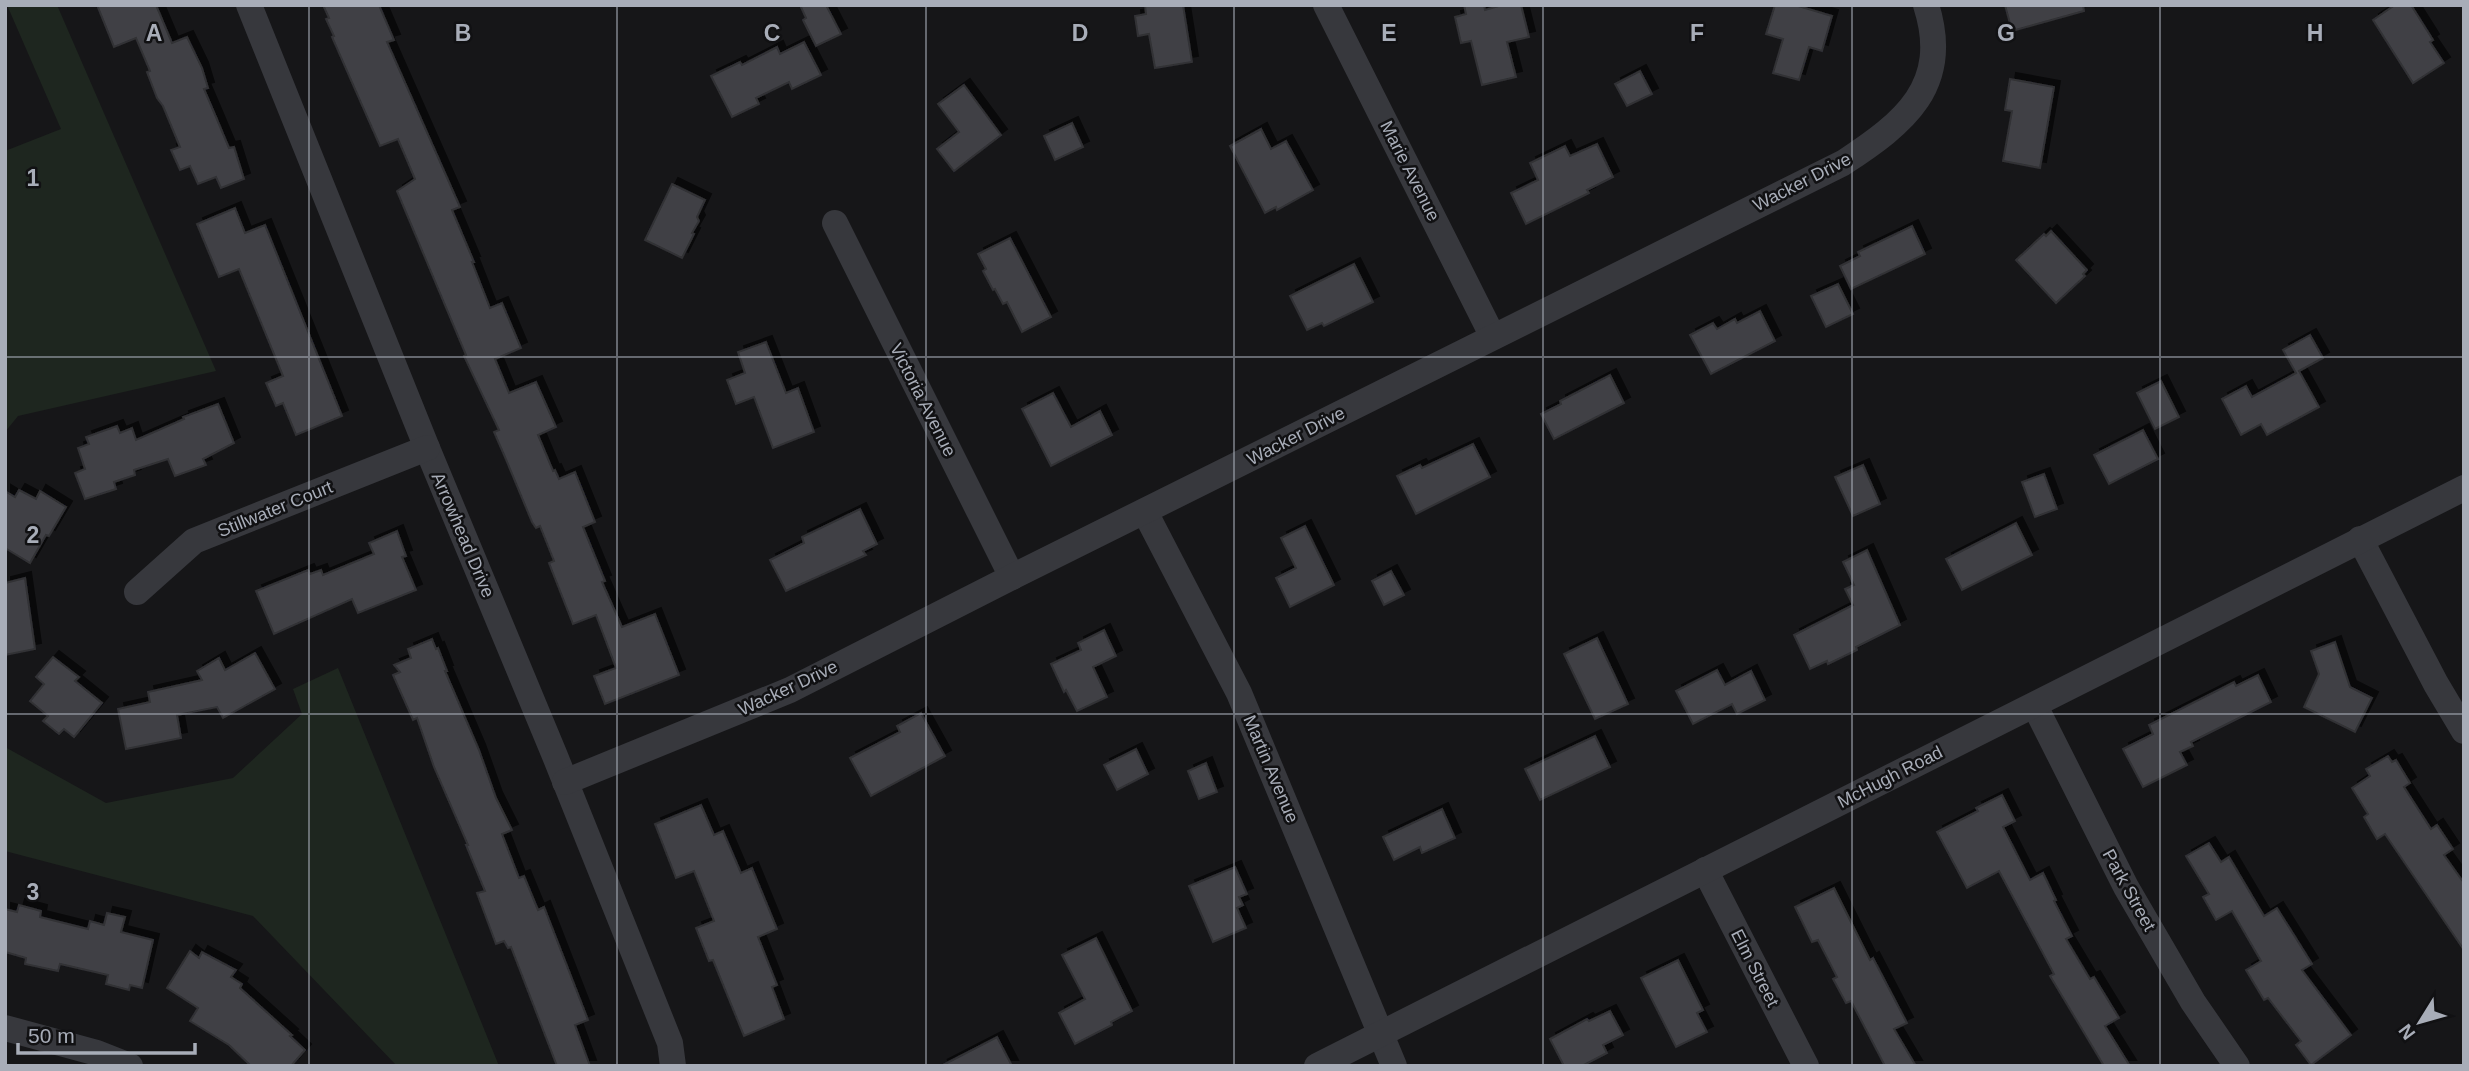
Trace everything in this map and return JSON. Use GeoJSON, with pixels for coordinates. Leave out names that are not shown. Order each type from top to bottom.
{"type":"FeatureCollection","features":[{"type":"Feature","properties":{"kind":"street","name":"Arrowhead Drive"},"geometry":{"type":"LineString","coordinates":[[249,5],[670,1043],[673,1066]]}},
{"type":"Feature","properties":{"kind":"street","name":"Marie Avenue"},"geometry":{"type":"LineString","coordinates":[[1326,5],[1493,337]]}},
{"type":"Feature","properties":{"kind":"street","name":"Wacker Drive"},"geometry":{"type":"LineString","coordinates":[[565,782],[790,690],[1843,163],[1884,136],[1907,115],[1925,86],[1932,58],[1933,26],[1926,5]]}},
{"type":"Feature","properties":{"kind":"street","name":"Victoria Avenue"},"geometry":{"type":"LineString","coordinates":[[835,223],[1012,577]]}},
{"type":"Feature","properties":{"kind":"street","name":"Stillwater Court"},"geometry":{"type":"LineString","coordinates":[[137,592],[194,541],[427,449]]}},
{"type":"Feature","properties":{"kind":"street","name":"McHugh Road"},"geometry":{"type":"LineString","coordinates":[[1317,1066],[2464,488]]}},
{"type":"Feature","properties":{"kind":"street","name":"Martin Avenue"},"geometry":{"type":"LineString","coordinates":[[1145,512],[1239,693],[1394,1066]]}},
{"type":"Feature","properties":{"kind":"street"},"geometry":{"type":"LineString","coordinates":[[2361,539],[2436,684],[2464,731]]}},
{"type":"Feature","properties":{"kind":"street","name":"Park Street"},"geometry":{"type":"LineString","coordinates":[[2035,706],[2130,895],[2193,1002],[2237,1066]]}},
{"type":"Feature","properties":{"kind":"street","name":"Elm Street"},"geometry":{"type":"LineString","coordinates":[[1705,870],[1806,1066]]}},
{"type":"Feature","properties":{"kind":"street"},"geometry":{"type":"LineString","coordinates":[[5,1028],[97,1053],[130,1066]]}},
{"type":"Feature","properties":{"kind":"shaded area"},"geometry":{"type":"Polygon","coordinates":[[[7,5],[57,5],[216,371],[18,416],[5,432],[5,151],[61,129],[7,5]]]}},
{"type":"Feature","properties":{"kind":"shaded area"},"geometry":{"type":"Polygon","coordinates":[[[338,668],[499,1066],[397,1066],[253,916],[5,851],[5,747],[106,803],[233,778],[302,714],[293,689],[338,668]]]}},
{"type":"Feature","properties":{"kind":"building"},"geometry":{"type":"Polygon","coordinates":[[[97,5],[156,5],[172,43],[187,37],[202,68],[208,88],[204,89],[229,148],[234,147],[244,179],[221,188],[216,177],[198,184],[190,166],[180,170],[171,150],[180,147],[157,98],[147,72],[150,71],[136,38],[114,47],[97,5]]]}},
{"type":"Feature","properties":{"kind":"building"},"geometry":{"type":"Polygon","coordinates":[[[323,5],[379,5],[394,40],[387,42],[460,207],[452,210],[490,308],[502,303],[521,348],[495,359],[509,393],[536,382],[556,427],[538,435],[559,479],[575,472],[595,522],[583,527],[605,581],[602,582],[622,627],[655,614],[679,675],[605,704],[594,676],[616,668],[596,615],[573,624],[549,563],[554,561],[540,526],[536,528],[532,522],[494,432],[499,430],[464,356],[466,355],[397,191],[415,179],[398,139],[380,146],[332,37],[334,36],[326,19],[329,18],[323,5]]]}},
{"type":"Feature","properties":{"kind":"building"},"geometry":{"type":"Polygon","coordinates":[[[800,5],[826,5],[841,34],[816,46],[803,20],[806,18],[800,5]]]}},
{"type":"Feature","properties":{"kind":"building"},"geometry":{"type":"Polygon","coordinates":[[[1145,5],[1183,5],[1192,62],[1155,68],[1149,34],[1138,36],[1135,16],[1146,14],[1145,5]]]}},
{"type":"Feature","properties":{"kind":"building"},"geometry":{"type":"Polygon","coordinates":[[[1464,5],[1484,5],[1485,10],[1502,5],[1521,5],[1529,37],[1507,42],[1516,77],[1482,85],[1471,41],[1461,43],[1455,17],[1466,14],[1464,5]]]}},
{"type":"Feature","properties":{"kind":"building"},"geometry":{"type":"Polygon","coordinates":[[[1775,5],[1795,5],[1832,16],[1822,51],[1809,47],[1799,80],[1773,73],[1783,39],[1766,34],[1775,5]]]}},
{"type":"Feature","properties":{"kind":"building"},"geometry":{"type":"Polygon","coordinates":[[[2005,5],[2083,5],[2084,11],[2012,31],[2005,5]]]}},
{"type":"Feature","properties":{"kind":"building"},"geometry":{"type":"Polygon","coordinates":[[[2395,5],[2411,5],[2444,63],[2413,83],[2373,20],[2395,5]]]}},
{"type":"Feature","properties":{"kind":"building"},"geometry":{"type":"Polygon","coordinates":[[[804,42],[821,75],[792,89],[789,82],[756,98],[759,104],[732,117],[711,76],[740,62],[742,65],[777,47],[780,54],[804,42]]]}},
{"type":"Feature","properties":{"kind":"building"},"geometry":{"type":"Polygon","coordinates":[[[1640,71],[1652,94],[1627,106],[1615,84],[1640,71]]]}},
{"type":"Feature","properties":{"kind":"building"},"geometry":{"type":"Polygon","coordinates":[[[2010,79],[2054,87],[2040,168],[2003,161],[2012,111],[2005,110],[2010,79]]]}},
{"type":"Feature","properties":{"kind":"building"},"geometry":{"type":"Polygon","coordinates":[[[964,85],[1001,135],[954,171],[937,149],[959,132],[938,104],[964,85]]]}},
{"type":"Feature","properties":{"kind":"building"},"geometry":{"type":"Polygon","coordinates":[[[1072,123],[1083,147],[1055,160],[1044,136],[1072,123]]]}},
{"type":"Feature","properties":{"kind":"building"},"geometry":{"type":"Polygon","coordinates":[[[1261,129],[1271,149],[1286,141],[1313,190],[1277,210],[1276,207],[1265,213],[1230,146],[1261,129]]]}},
{"type":"Feature","properties":{"kind":"building"},"geometry":{"type":"Polygon","coordinates":[[[1597,144],[1613,177],[1587,190],[1589,193],[1526,224],[1511,193],[1538,180],[1530,163],[1565,146],[1570,156],[1597,144]]]}},
{"type":"Feature","properties":{"kind":"building"},"geometry":{"type":"Polygon","coordinates":[[[672,184],[705,200],[697,217],[699,221],[692,233],[694,234],[682,258],[645,240],[672,184]]]}},
{"type":"Feature","properties":{"kind":"building"},"geometry":{"type":"Polygon","coordinates":[[[235,208],[245,233],[265,225],[342,416],[296,435],[283,403],[276,406],[266,383],[283,376],[239,269],[219,277],[197,224],[235,208]]]}},
{"type":"Feature","properties":{"kind":"building"},"geometry":{"type":"Polygon","coordinates":[[[1912,226],[1925,254],[1851,289],[1840,266],[1860,256],[1858,252],[1912,226]]]}},
{"type":"Feature","properties":{"kind":"building"},"geometry":{"type":"Polygon","coordinates":[[[2051,231],[2087,270],[2083,274],[2085,276],[2056,303],[2016,260],[2044,234],[2046,236],[2051,231]]]}},
{"type":"Feature","properties":{"kind":"building"},"geometry":{"type":"Polygon","coordinates":[[[1010,238],[1051,317],[1022,332],[1007,302],[1003,304],[995,289],[993,290],[978,254],[1010,238]]]}},
{"type":"Feature","properties":{"kind":"building"},"geometry":{"type":"Polygon","coordinates":[[[1354,264],[1373,302],[1324,326],[1322,323],[1307,330],[1290,296],[1354,264]]]}},
{"type":"Feature","properties":{"kind":"building"},"geometry":{"type":"Polygon","coordinates":[[[1838,284],[1853,314],[1826,327],[1811,296],[1838,284]]]}},
{"type":"Feature","properties":{"kind":"building"},"geometry":{"type":"Polygon","coordinates":[[[1760,311],[1775,341],[1711,374],[1690,335],[1713,323],[1717,329],[1735,319],[1737,323],[1760,311]]]}},
{"type":"Feature","properties":{"kind":"building"},"geometry":{"type":"Polygon","coordinates":[[[2310,335],[2323,358],[2299,371],[2319,407],[2267,435],[2261,424],[2241,435],[2222,399],[2246,386],[2252,397],[2296,373],[2283,350],[2310,335]]]}},
{"type":"Feature","properties":{"kind":"building"},"geometry":{"type":"Polygon","coordinates":[[[766,342],[786,393],[798,388],[814,432],[773,448],[754,397],[736,404],[727,380],[745,373],[738,352],[766,342]]]}},
{"type":"Feature","properties":{"kind":"building"},"geometry":{"type":"Polygon","coordinates":[[[1610,375],[1624,403],[1554,439],[1541,414],[1610,375]]]}},
{"type":"Feature","properties":{"kind":"building"},"geometry":{"type":"Polygon","coordinates":[[[2161,381],[2179,417],[2155,429],[2137,393],[2161,381]]]}},
{"type":"Feature","properties":{"kind":"building"},"geometry":{"type":"Polygon","coordinates":[[[1053,393],[1071,427],[1100,411],[1112,435],[1051,466],[1022,409],[1053,393]]]}},
{"type":"Feature","properties":{"kind":"building"},"geometry":{"type":"Polygon","coordinates":[[[218,404],[234,443],[203,459],[206,465],[175,476],[168,459],[134,470],[135,475],[114,482],[116,489],[85,499],[75,473],[85,469],[78,448],[89,444],[86,437],[117,426],[120,433],[132,428],[136,440],[184,419],[183,417],[218,404]]]}},
{"type":"Feature","properties":{"kind":"building"},"geometry":{"type":"Polygon","coordinates":[[[2143,430],[2158,459],[2109,484],[2094,455],[2143,430]]]}},
{"type":"Feature","properties":{"kind":"building"},"geometry":{"type":"Polygon","coordinates":[[[1473,444],[1490,477],[1416,514],[1397,476],[1420,465],[1422,468],[1473,444]]]}},
{"type":"Feature","properties":{"kind":"building"},"geometry":{"type":"Polygon","coordinates":[[[1863,465],[1880,504],[1853,516],[1835,477],[1863,465]]]}},
{"type":"Feature","properties":{"kind":"building"},"geometry":{"type":"Polygon","coordinates":[[[2044,474],[2057,509],[2035,517],[2022,482],[2044,474]]]}},
{"type":"Feature","properties":{"kind":"building"},"geometry":{"type":"Polygon","coordinates":[[[19,490],[36,499],[40,491],[66,507],[30,563],[5,548],[5,491],[15,497],[19,490]]]}},
{"type":"Feature","properties":{"kind":"building"},"geometry":{"type":"Polygon","coordinates":[[[860,509],[877,544],[863,551],[866,555],[786,591],[770,560],[804,543],[802,537],[860,509]]]}},
{"type":"Feature","properties":{"kind":"building"},"geometry":{"type":"Polygon","coordinates":[[[2016,523],[2032,555],[1962,590],[1946,559],[2016,523]]]}},
{"type":"Feature","properties":{"kind":"building"},"geometry":{"type":"Polygon","coordinates":[[[1305,526],[1334,585],[1290,607],[1276,578],[1296,568],[1281,538],[1305,526]]]}},
{"type":"Feature","properties":{"kind":"building"},"geometry":{"type":"Polygon","coordinates":[[[397,531],[406,556],[402,557],[416,590],[358,613],[352,599],[274,634],[256,591],[308,570],[310,574],[321,570],[323,575],[374,554],[369,543],[397,531]]]}},
{"type":"Feature","properties":{"kind":"building"},"geometry":{"type":"Polygon","coordinates":[[[1867,550],[1900,625],[1856,647],[1857,650],[1828,664],[1827,661],[1810,669],[1794,635],[1853,605],[1845,589],[1854,585],[1843,562],[1867,550]]]}},
{"type":"Feature","properties":{"kind":"building"},"geometry":{"type":"Polygon","coordinates":[[[1391,571],[1404,595],[1384,605],[1372,581],[1391,571]]]}},
{"type":"Feature","properties":{"kind":"building"},"geometry":{"type":"Polygon","coordinates":[[[25,578],[35,649],[5,655],[5,583],[25,578]]]}},
{"type":"Feature","properties":{"kind":"building"},"geometry":{"type":"Polygon","coordinates":[[[1104,630],[1116,656],[1093,667],[1107,697],[1077,711],[1066,690],[1064,692],[1051,664],[1081,650],[1078,643],[1104,630]]]}},
{"type":"Feature","properties":{"kind":"building"},"geometry":{"type":"Polygon","coordinates":[[[1597,638],[1628,704],[1595,719],[1564,654],[1597,638]]]}},
{"type":"Feature","properties":{"kind":"building"},"geometry":{"type":"Polygon","coordinates":[[[432,639],[436,649],[438,648],[496,798],[512,830],[502,834],[519,878],[524,876],[538,910],[544,907],[588,1020],[575,1025],[590,1066],[557,1066],[511,947],[508,948],[504,941],[496,944],[477,893],[485,891],[468,845],[434,767],[417,718],[413,720],[393,675],[400,672],[394,665],[411,658],[408,649],[432,639]]]}},
{"type":"Feature","properties":{"kind":"building"},"geometry":{"type":"Polygon","coordinates":[[[2335,642],[2350,687],[2372,698],[2355,732],[2304,707],[2319,674],[2311,651],[2335,642]]]}},
{"type":"Feature","properties":{"kind":"building"},"geometry":{"type":"Polygon","coordinates":[[[255,653],[275,689],[223,718],[217,707],[177,715],[181,738],[126,749],[118,709],[150,702],[148,692],[202,680],[197,671],[219,658],[225,670],[255,653]]]}},
{"type":"Feature","properties":{"kind":"building"},"geometry":{"type":"Polygon","coordinates":[[[53,657],[79,677],[75,681],[102,703],[74,737],[64,729],[59,734],[43,721],[48,716],[30,701],[44,684],[36,677],[53,657]]]}},
{"type":"Feature","properties":{"kind":"building"},"geometry":{"type":"Polygon","coordinates":[[[1717,670],[1725,685],[1751,671],[1765,700],[1737,714],[1732,704],[1693,724],[1676,691],[1717,670]]]}},
{"type":"Feature","properties":{"kind":"building"},"geometry":{"type":"Polygon","coordinates":[[[2258,675],[2271,702],[2191,742],[2193,746],[2180,752],[2187,765],[2143,787],[2123,749],[2153,734],[2149,725],[2234,682],[2236,686],[2258,675]]]}},
{"type":"Feature","properties":{"kind":"building"},"geometry":{"type":"Polygon","coordinates":[[[921,713],[945,756],[871,796],[850,758],[900,732],[897,726],[921,713]]]}},
{"type":"Feature","properties":{"kind":"building"},"geometry":{"type":"Polygon","coordinates":[[[1595,736],[1610,767],[1540,800],[1525,769],[1595,736]]]}},
{"type":"Feature","properties":{"kind":"building"},"geometry":{"type":"Polygon","coordinates":[[[1136,749],[1148,774],[1117,790],[1104,765],[1136,749]]]}},
{"type":"Feature","properties":{"kind":"building"},"geometry":{"type":"Polygon","coordinates":[[[2388,756],[2392,762],[2396,760],[2410,783],[2404,787],[2431,829],[2437,825],[2453,849],[2444,855],[2464,883],[2464,950],[2385,834],[2377,839],[2364,817],[2368,814],[2352,788],[2370,776],[2366,769],[2388,756]]]}},
{"type":"Feature","properties":{"kind":"building"},"geometry":{"type":"Polygon","coordinates":[[[1206,763],[1217,792],[1199,799],[1188,771],[1206,763]]]}},
{"type":"Feature","properties":{"kind":"building"},"geometry":{"type":"Polygon","coordinates":[[[2002,795],[2015,821],[2003,827],[2030,880],[2043,873],[2072,936],[2066,939],[2090,979],[2094,977],[2119,1018],[2105,1026],[2130,1066],[2104,1066],[2050,976],[2054,974],[1999,871],[1967,888],[1937,832],[2002,795]]]}},
{"type":"Feature","properties":{"kind":"building"},"geometry":{"type":"Polygon","coordinates":[[[701,805],[714,835],[723,831],[741,873],[752,868],[777,929],[758,937],[777,985],[772,987],[784,1019],[744,1036],[713,960],[709,961],[696,928],[714,921],[694,871],[676,878],[655,824],[701,805]]]}},
{"type":"Feature","properties":{"kind":"building"},"geometry":{"type":"Polygon","coordinates":[[[1442,809],[1455,838],[1422,853],[1420,847],[1394,860],[1383,837],[1442,809]]]}},
{"type":"Feature","properties":{"kind":"building"},"geometry":{"type":"Polygon","coordinates":[[[2209,843],[2221,862],[2229,857],[2264,916],[2277,908],[2312,964],[2302,970],[2351,1035],[2311,1065],[2296,1045],[2301,1041],[2268,998],[2264,1000],[2246,970],[2261,961],[2232,911],[2216,920],[2203,897],[2209,894],[2186,856],[2209,843]]]}},
{"type":"Feature","properties":{"kind":"building"},"geometry":{"type":"Polygon","coordinates":[[[1235,867],[1247,894],[1239,897],[1243,905],[1237,908],[1246,928],[1213,942],[1189,886],[1235,867]]]}},
{"type":"Feature","properties":{"kind":"building"},"geometry":{"type":"Polygon","coordinates":[[[1834,888],[1870,960],[1873,958],[1907,1023],[1894,1029],[1916,1066],[1885,1066],[1851,1001],[1846,1003],[1833,979],[1837,977],[1818,940],[1812,942],[1795,907],[1834,888]]]}},
{"type":"Feature","properties":{"kind":"building"},"geometry":{"type":"Polygon","coordinates":[[[19,905],[41,911],[40,917],[88,929],[90,921],[104,925],[107,913],[125,917],[121,932],[153,940],[142,988],[130,985],[129,990],[106,984],[108,975],[60,964],[58,971],[25,964],[26,958],[5,952],[5,909],[17,912],[19,905]]]}},
{"type":"Feature","properties":{"kind":"building"},"geometry":{"type":"Polygon","coordinates":[[[1096,938],[1132,1011],[1075,1044],[1059,1013],[1085,999],[1062,955],[1096,938]]]}},
{"type":"Feature","properties":{"kind":"building"},"geometry":{"type":"Polygon","coordinates":[[[190,951],[199,958],[202,952],[236,970],[231,977],[242,984],[240,988],[305,1050],[291,1066],[251,1066],[229,1045],[190,1021],[198,1008],[167,988],[190,951]]]}},
{"type":"Feature","properties":{"kind":"building"},"geometry":{"type":"Polygon","coordinates":[[[1678,960],[1703,1010],[1697,1013],[1707,1032],[1676,1047],[1641,978],[1678,960]]]}},
{"type":"Feature","properties":{"kind":"building"},"geometry":{"type":"Polygon","coordinates":[[[1610,1011],[1623,1035],[1603,1045],[1607,1053],[1582,1066],[1564,1066],[1550,1039],[1587,1019],[1589,1021],[1610,1011]]]}},
{"type":"Feature","properties":{"kind":"building"},"geometry":{"type":"Polygon","coordinates":[[[997,1037],[1012,1066],[941,1066],[997,1037]]]}}]}
